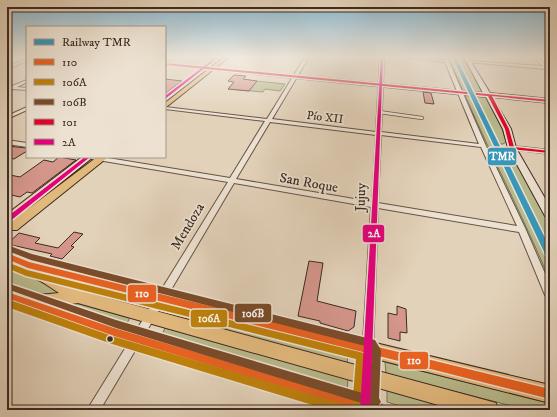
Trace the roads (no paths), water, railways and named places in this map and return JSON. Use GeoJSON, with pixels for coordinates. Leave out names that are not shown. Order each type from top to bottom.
{"type":"FeatureCollection","features":[{"type":"Feature","properties":{"kind":"main road"},"geometry":{"type":"LineString","coordinates":[[166,97],[197,76]]}},
{"type":"Feature","properties":{"kind":"main road"},"geometry":{"type":"LineString","coordinates":[[166,102],[198,76]]}},
{"type":"Feature","properties":{"kind":"main road"},"geometry":{"type":"LineString","coordinates":[[166,106],[199,76]]}},
{"type":"Feature","properties":{"kind":"main road"},"geometry":{"type":"LineString","coordinates":[[8,226],[95,158]]}},
{"type":"Feature","properties":{"kind":"main road"},"geometry":{"type":"LineString","coordinates":[[8,226],[95,158]]}},
{"type":"Feature","properties":{"kind":"main road"},"geometry":{"type":"LineString","coordinates":[[7,256],[28,265],[550,394]]}},
{"type":"Feature","properties":{"kind":"main road"},"geometry":{"type":"LineString","coordinates":[[28,265],[78,297],[489,410]]}},
{"type":"Feature","properties":{"kind":"main road"},"geometry":{"type":"LineString","coordinates":[[7,295],[136,339],[368,409]]}},
{"type":"Feature","properties":{"kind":"main road"},"geometry":{"type":"LineString","coordinates":[[27,302],[78,297]]}},
{"type":"Feature","properties":{"kind":"street"},"geometry":{"type":"LineString","coordinates":[[291,76],[550,101]]}},
{"type":"Feature","properties":{"kind":"street","name":"Jujuy"},"geometry":{"type":"LineString","coordinates":[[368,409],[367,377],[381,76]]}},
{"type":"Feature","properties":{"kind":"street"},"geometry":{"type":"LineString","coordinates":[[454,76],[482,146],[522,230],[550,295]]}},
{"type":"Feature","properties":{"kind":"street"},"geometry":{"type":"LineString","coordinates":[[477,76],[507,129],[512,148],[550,216]]}},
{"type":"Feature","properties":{"kind":"street","name":"Mendoza"},"geometry":{"type":"LineString","coordinates":[[93,410],[296,77]]}},
{"type":"Feature","properties":{"kind":"street"},"geometry":{"type":"LineString","coordinates":[[9,88],[26,81]]}},
{"type":"Feature","properties":{"kind":"street"},"geometry":{"type":"LineString","coordinates":[[9,88],[26,89]]}},
{"type":"Feature","properties":{"kind":"street","name":"Pío XII"},"geometry":{"type":"LineString","coordinates":[[166,107],[268,121],[482,146]]}},
{"type":"Feature","properties":{"kind":"street"},"geometry":{"type":"LineString","coordinates":[[7,118],[26,108]]}},
{"type":"Feature","properties":{"kind":"street"},"geometry":{"type":"LineString","coordinates":[[7,142],[26,145]]}},
{"type":"Feature","properties":{"kind":"street"},"geometry":{"type":"LineString","coordinates":[[512,148],[550,152]]}},
{"type":"Feature","properties":{"kind":"street","name":"San Roque"},"geometry":{"type":"LineString","coordinates":[[102,158],[522,230]]}},
{"type":"Feature","properties":{"kind":"lane"},"geometry":{"type":"LineString","coordinates":[[379,112],[422,118]]}},
{"type":"Feature","properties":{"kind":"rail line","name":"TMR"},"geometry":{"type":"LineString","coordinates":[[463,76],[550,256]]}}]}
